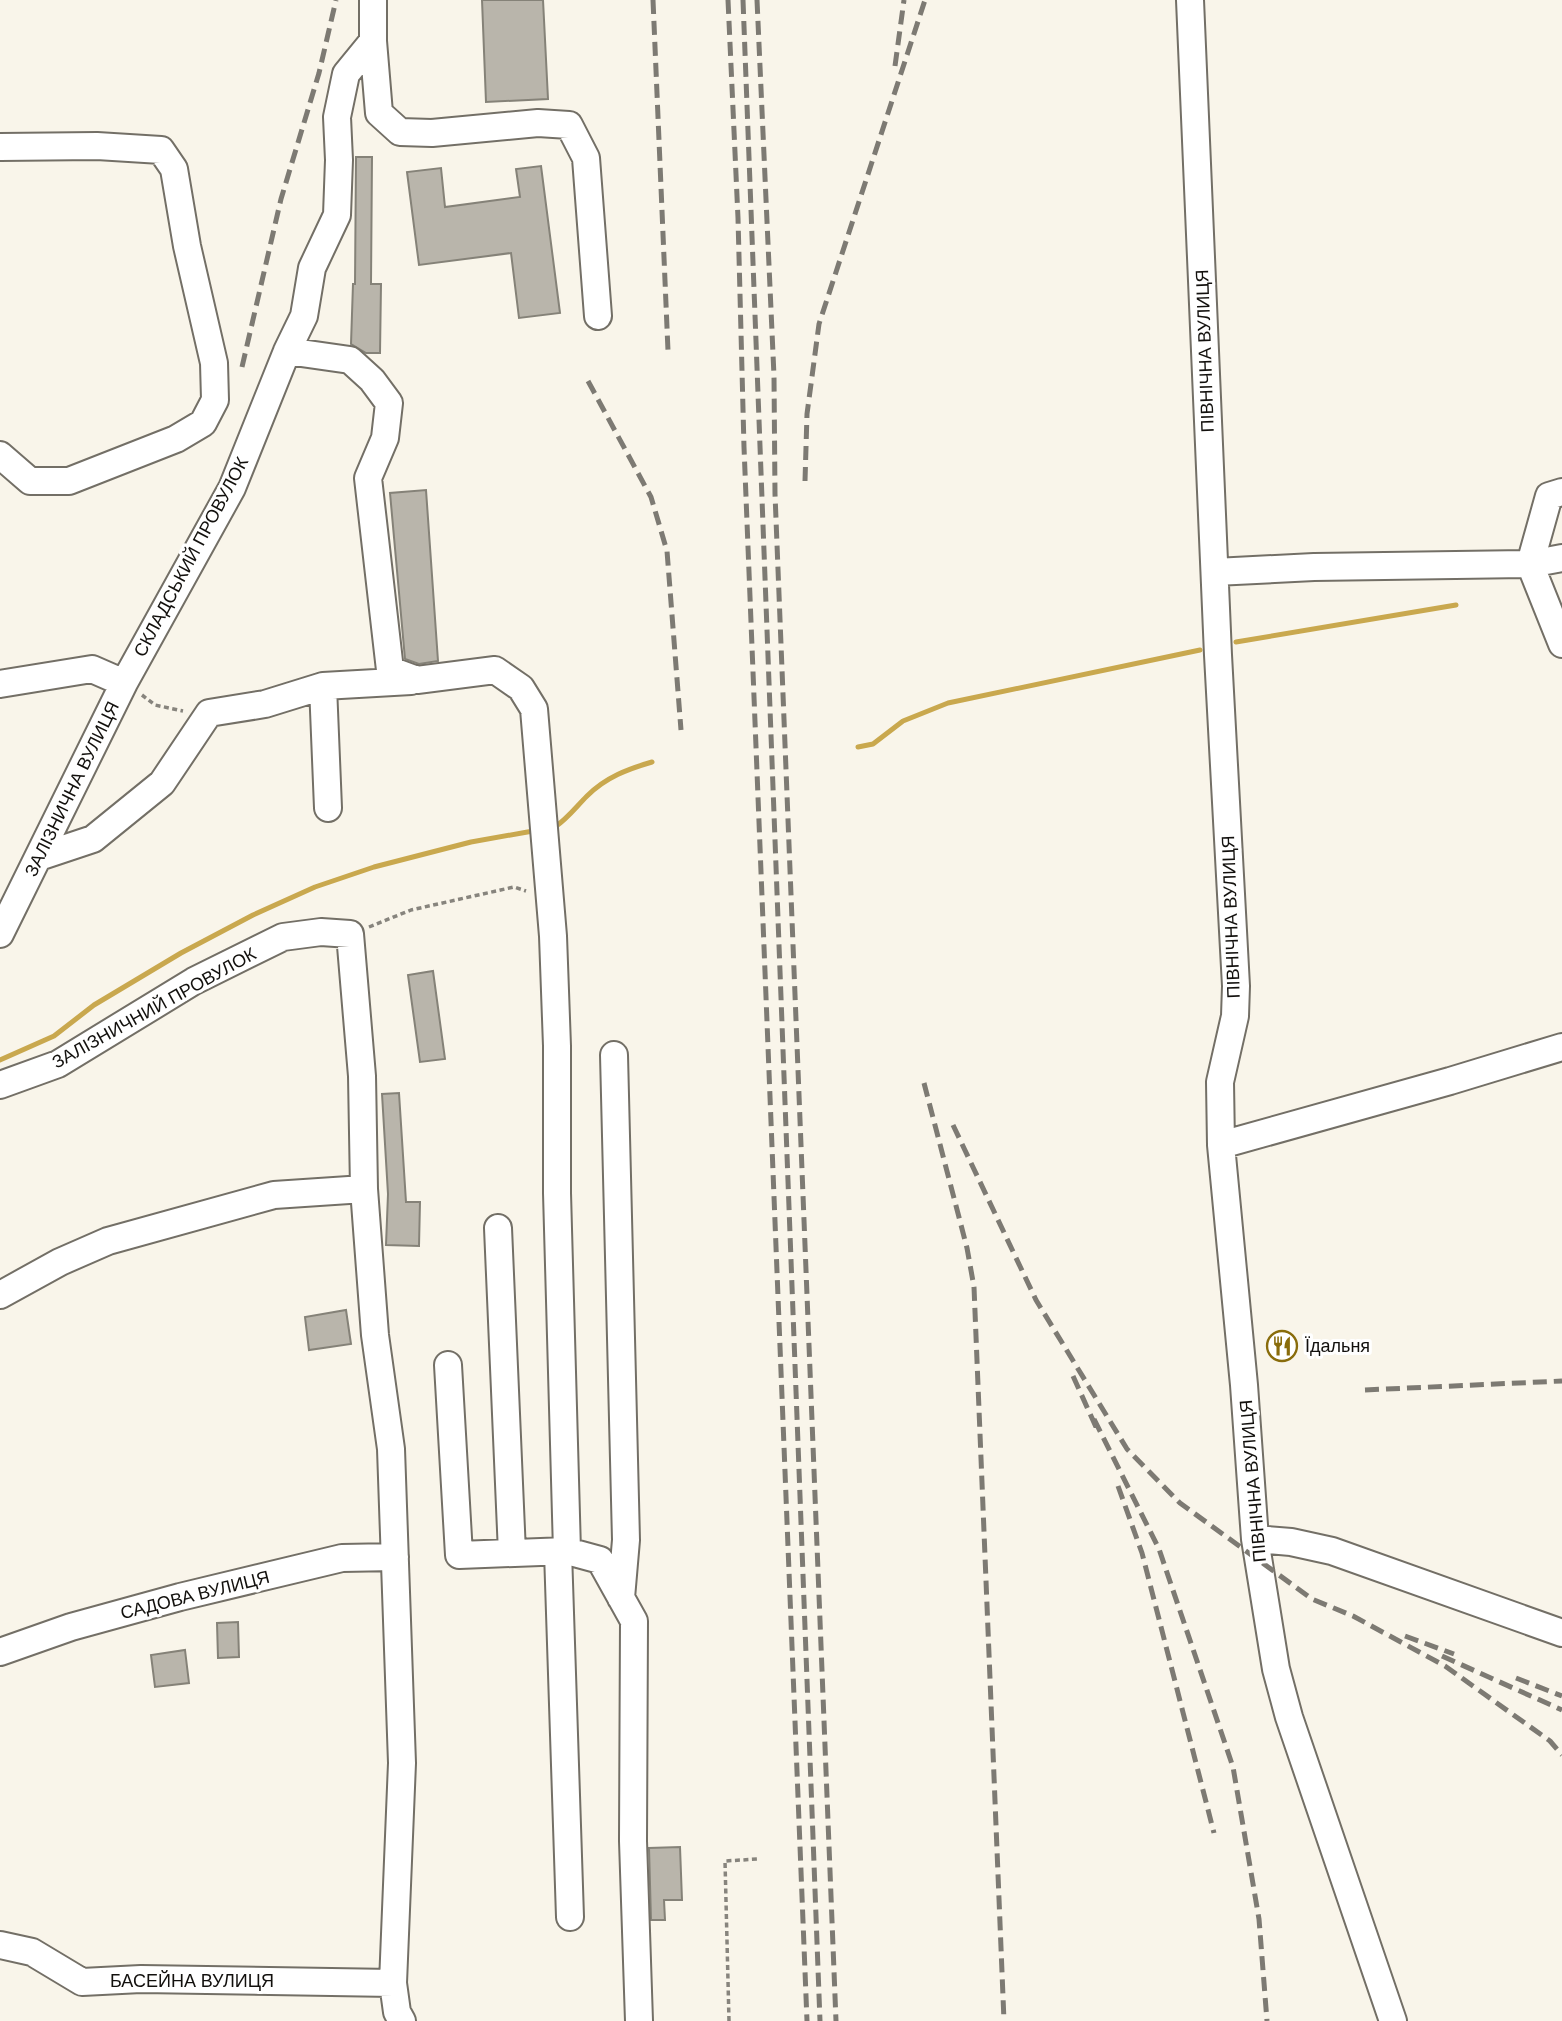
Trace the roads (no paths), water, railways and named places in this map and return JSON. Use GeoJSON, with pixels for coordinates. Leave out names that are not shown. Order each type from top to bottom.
{"type":"FeatureCollection","features":[{"type":"Feature","properties":{"kind":"street"},"geometry":{"type":"LineString","coordinates":[[373,0],[373,41],[379,113],[400,132],[432,133],[538,123],[569,125],[586,158],[598,316]]}},
{"type":"Feature","properties":{"kind":"street","name":"ПІВНІЧНА ВУЛИЦЯ"},"geometry":{"type":"LineString","coordinates":[[1190,0],[1236,986],[1234,1016],[1220,1082],[1221,1144],[1241,1344],[1255,1539],[1276,1668],[1289,1717],[1393,2021]]}},
{"type":"Feature","properties":{"kind":"street","name":"СКЛАДСЬКИЙ ПРОВУЛОК"},"geometry":{"type":"LineString","coordinates":[[124,683],[232,488],[304,316],[312,268],[337,215],[337,117],[346,74],[373,41]]}},
{"type":"Feature","properties":{"kind":"street"},"geometry":{"type":"LineString","coordinates":[[0,147],[97,146],[161,150],[174,169],[187,246],[214,363],[215,400],[203,423],[176,439],[69,481],[30,481],[0,455]]}},
{"type":"Feature","properties":{"kind":"street"},"geometry":{"type":"LineString","coordinates":[[288,351],[350,360],[372,380],[389,403],[386,438],[368,478],[390,670],[416,680]]}},
{"type":"Feature","properties":{"kind":"street"},"geometry":{"type":"LineString","coordinates":[[1562,492],[1549,496],[1530,564],[1562,643]]}},
{"type":"Feature","properties":{"kind":"street"},"geometry":{"type":"LineString","coordinates":[[1215,572],[1314,567],[1530,564],[1562,558]]}},
{"type":"Feature","properties":{"kind":"street","name":"ЗАЛІЗНИЧНА ВУЛИЦЯ"},"geometry":{"type":"LineString","coordinates":[[0,684],[92,669],[124,683],[0,934]]}},
{"type":"Feature","properties":{"kind":"street"},"geometry":{"type":"LineString","coordinates":[[39,857],[93,839],[162,783],[209,713],[265,704],[323,686],[416,680],[495,670],[521,688],[534,709],[550,898],[557,1046],[562,1552],[570,1917]]}},
{"type":"Feature","properties":{"kind":"street"},"geometry":{"type":"LineString","coordinates":[[323,686],[328,808]]}},
{"type":"Feature","properties":{"kind":"street","name":"ЗАЛІЗНИЧНИЙ ПРОВУЛОК"},"geometry":{"type":"LineString","coordinates":[[0,1085],[58,1064],[194,981],[283,937],[321,932],[350,934],[362,1076],[364,1189]]}},
{"type":"Feature","properties":{"kind":"street"},"geometry":{"type":"LineString","coordinates":[[1221,1144],[1562,1047]]}},
{"type":"Feature","properties":{"kind":"street"},"geometry":{"type":"LineString","coordinates":[[614,1055],[626,1540],[621,1598]]}},
{"type":"Feature","properties":{"kind":"street"},"geometry":{"type":"LineString","coordinates":[[0,1295],[60,1262],[108,1241],[274,1195],[364,1189],[375,1335],[391,1449],[402,1763],[393,1983],[397,2012],[402,2021]]}},
{"type":"Feature","properties":{"kind":"street"},"geometry":{"type":"LineString","coordinates":[[498,1228],[512,1553]]}},
{"type":"Feature","properties":{"kind":"street"},"geometry":{"type":"LineString","coordinates":[[448,1365],[459,1555],[562,1552],[600,1560],[634,1621],[633,1841],[639,2021]]}},
{"type":"Feature","properties":{"kind":"street"},"geometry":{"type":"LineString","coordinates":[[1255,1539],[1291,1542],[1332,1551],[1562,1633]]}},
{"type":"Feature","properties":{"kind":"street","name":"САДОВА ВУЛИЦЯ"},"geometry":{"type":"LineString","coordinates":[[0,1652],[71,1627],[180,1597],[342,1558],[395,1557]]}},
{"type":"Feature","properties":{"kind":"street","name":"БАСЕЙНА ВУЛИЦЯ"},"geometry":{"type":"LineString","coordinates":[[0,1945],[32,1952],[82,1982],[141,1979],[393,1983]]}},
{"type":"Feature","properties":{"kind":"waterway"},"geometry":{"type":"LineString","coordinates":[[1236,642],[1456,605]]}},
{"type":"Feature","properties":{"kind":"waterway"},"geometry":{"type":"LineString","coordinates":[[858,747],[873,744],[903,721],[948,703],[1200,650]]}},
{"type":"Feature","properties":{"kind":"waterway"},"geometry":{"type":"LineString","coordinates":[[555,827],[602,784],[626,771],[652,762]]}},
{"type":"Feature","properties":{"kind":"waterway"},"geometry":{"type":"LineString","coordinates":[[0,1060],[54,1036],[94,1005],[181,953],[253,915],[315,887],[374,867],[471,842],[533,831]]}},
{"type":"Feature","properties":{"kind":"railway"},"geometry":{"type":"LineString","coordinates":[[242,367],[281,199],[319,73],[336,0]]}},
{"type":"Feature","properties":{"kind":"railway"},"geometry":{"type":"LineString","coordinates":[[653,0],[668,351]]}},
{"type":"Feature","properties":{"kind":"railway"},"geometry":{"type":"LineString","coordinates":[[728,0],[807,2021]]}},
{"type":"Feature","properties":{"kind":"railway"},"geometry":{"type":"LineString","coordinates":[[743,0],[820,2021]]}},
{"type":"Feature","properties":{"kind":"railway"},"geometry":{"type":"LineString","coordinates":[[757,0],[774,376],[775,494],[836,2021]]}},
{"type":"Feature","properties":{"kind":"railway"},"geometry":{"type":"LineString","coordinates":[[895,66],[904,0]]}},
{"type":"Feature","properties":{"kind":"railway"},"geometry":{"type":"LineString","coordinates":[[805,481],[807,414],[819,324],[925,0]]}},
{"type":"Feature","properties":{"kind":"railway"},"geometry":{"type":"LineString","coordinates":[[588,381],[651,497],[667,551],[681,730]]}},
{"type":"Feature","properties":{"kind":"railway"},"geometry":{"type":"LineString","coordinates":[[924,1083],[967,1248],[974,1287],[1004,2021]]}},
{"type":"Feature","properties":{"kind":"railway"},"geometry":{"type":"LineString","coordinates":[[953,1125],[1036,1300],[1127,1449],[1180,1503],[1312,1599],[1353,1616],[1445,1666],[1550,1741],[1562,1755]]}},
{"type":"Feature","properties":{"kind":"railway"},"geometry":{"type":"LineString","coordinates":[[1073,1376],[1096,1427]]}},
{"type":"Feature","properties":{"kind":"railway"},"geometry":{"type":"LineString","coordinates":[[1365,1390],[1562,1381]]}},
{"type":"Feature","properties":{"kind":"railway"},"geometry":{"type":"LineString","coordinates":[[1094,1419],[1159,1549],[1233,1767],[1259,1919],[1267,2021]]}},
{"type":"Feature","properties":{"kind":"railway"},"geometry":{"type":"LineString","coordinates":[[1118,1486],[1142,1553],[1214,1833]]}},
{"type":"Feature","properties":{"kind":"railway"},"geometry":{"type":"LineString","coordinates":[[1405,1636],[1454,1654]]}},
{"type":"Feature","properties":{"kind":"railway"},"geometry":{"type":"LineString","coordinates":[[1442,1656],[1562,1710]]}},
{"type":"Feature","properties":{"kind":"railway"},"geometry":{"type":"LineString","coordinates":[[1516,1678],[1562,1696]]}},
{"type":"Feature","properties":{"kind":"place","name":"Їдальня"},"geometry":{"type":"Point","coordinates":[1282,1346]}}]}
